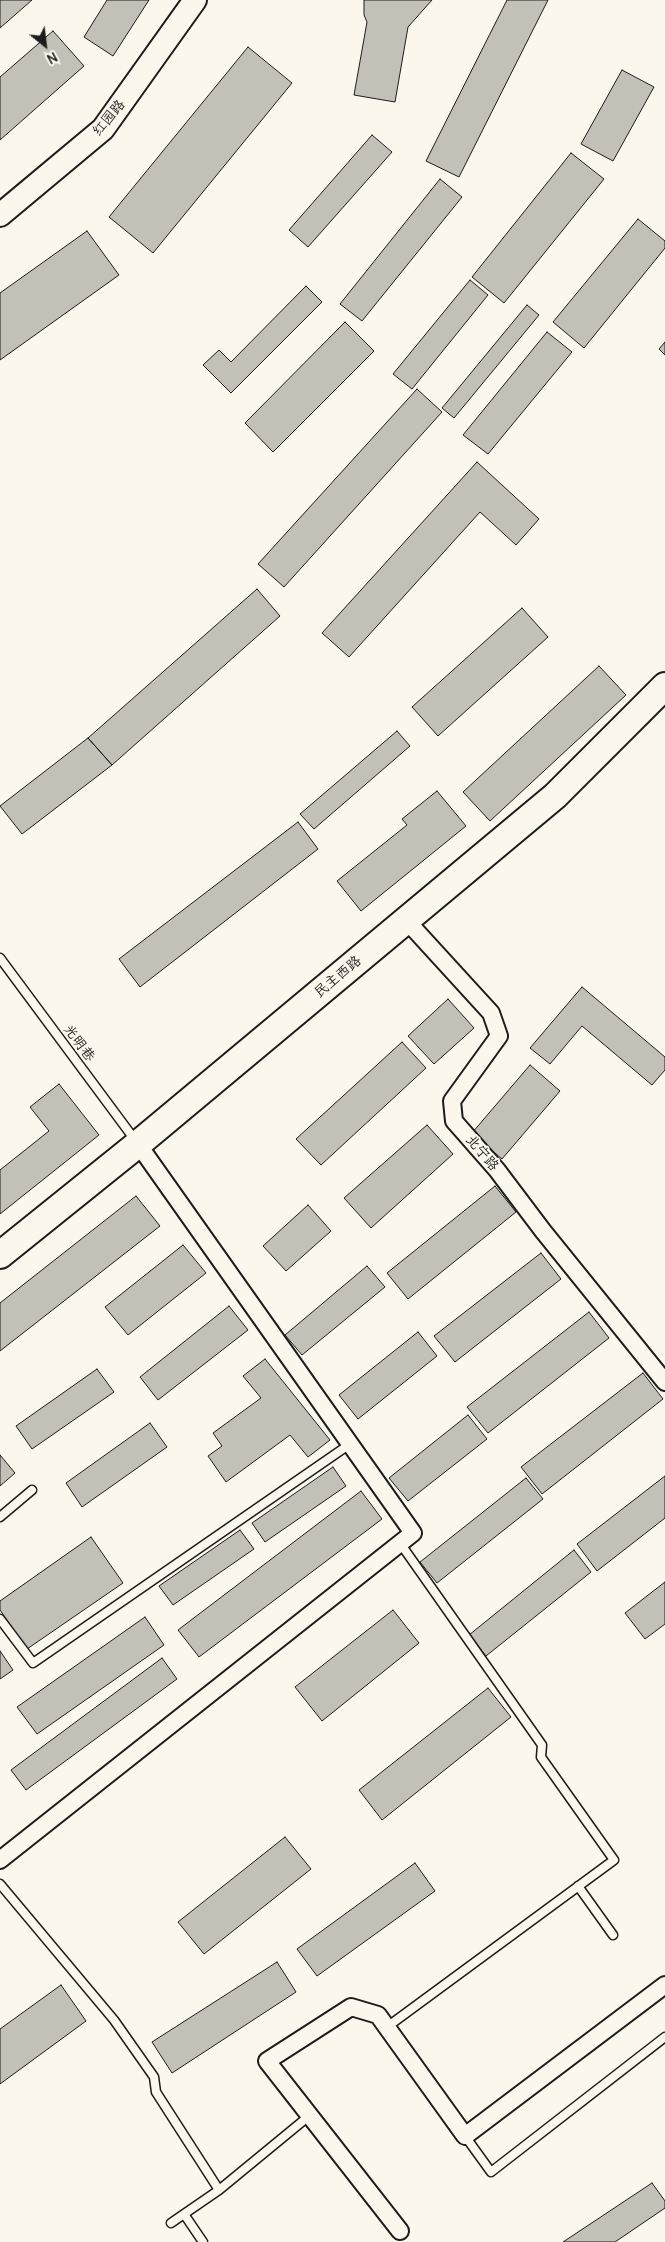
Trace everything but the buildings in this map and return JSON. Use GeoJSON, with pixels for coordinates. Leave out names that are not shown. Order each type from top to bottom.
{"type":"FeatureCollection","features":[{"type":"Feature","properties":{"kind":"main road","name":"红园路"},"geometry":{"type":"LineString","coordinates":[[0,215],[103,129],[195,0]]}},
{"type":"Feature","properties":{"kind":"main road","name":"民主西路"},"geometry":{"type":"LineString","coordinates":[[0,1255],[138,1144],[554,796],[665,686]]}},
{"type":"Feature","properties":{"kind":"street","name":"北宁路"},"geometry":{"type":"LineString","coordinates":[[406,920],[491,1013],[499,1036],[452,1101],[454,1121],[498,1170],[543,1231],[665,1382]]}},
{"type":"Feature","properties":{"kind":"street"},"geometry":{"type":"LineString","coordinates":[[0,1860],[413,1533],[138,1144]]}},
{"type":"Feature","properties":{"kind":"street"},"geometry":{"type":"LineString","coordinates":[[400,2231],[267,2061],[351,2007],[378,2015],[465,2136],[665,1985]]}},
{"type":"Feature","properties":{"kind":"lane","name":"光明巷"},"geometry":{"type":"LineString","coordinates":[[0,958],[138,1144]]}},
{"type":"Feature","properties":{"kind":"lane"},"geometry":{"type":"LineString","coordinates":[[0,1619],[34,1663],[350,1444]]}},
{"type":"Feature","properties":{"kind":"lane"},"geometry":{"type":"LineString","coordinates":[[0,1517],[32,1490]]}},
{"type":"Feature","properties":{"kind":"lane"},"geometry":{"type":"LineString","coordinates":[[387,2027],[614,1860],[541,1757],[542,1745],[400,1543]]}},
{"type":"Feature","properties":{"kind":"lane"},"geometry":{"type":"LineString","coordinates":[[0,1884],[114,2020],[154,2077],[156,2092],[218,2190]]}},
{"type":"Feature","properties":{"kind":"lane"},"geometry":{"type":"LineString","coordinates":[[578,1886],[613,1935]]}},
{"type":"Feature","properties":{"kind":"lane"},"geometry":{"type":"LineString","coordinates":[[465,2136],[491,2172],[665,2037]]}},
{"type":"Feature","properties":{"kind":"lane"},"geometry":{"type":"LineString","coordinates":[[171,2223],[218,2190],[309,2116]]}},
{"type":"Feature","properties":{"kind":"lane"},"geometry":{"type":"LineString","coordinates":[[184,2214],[203,2242]]}}]}
